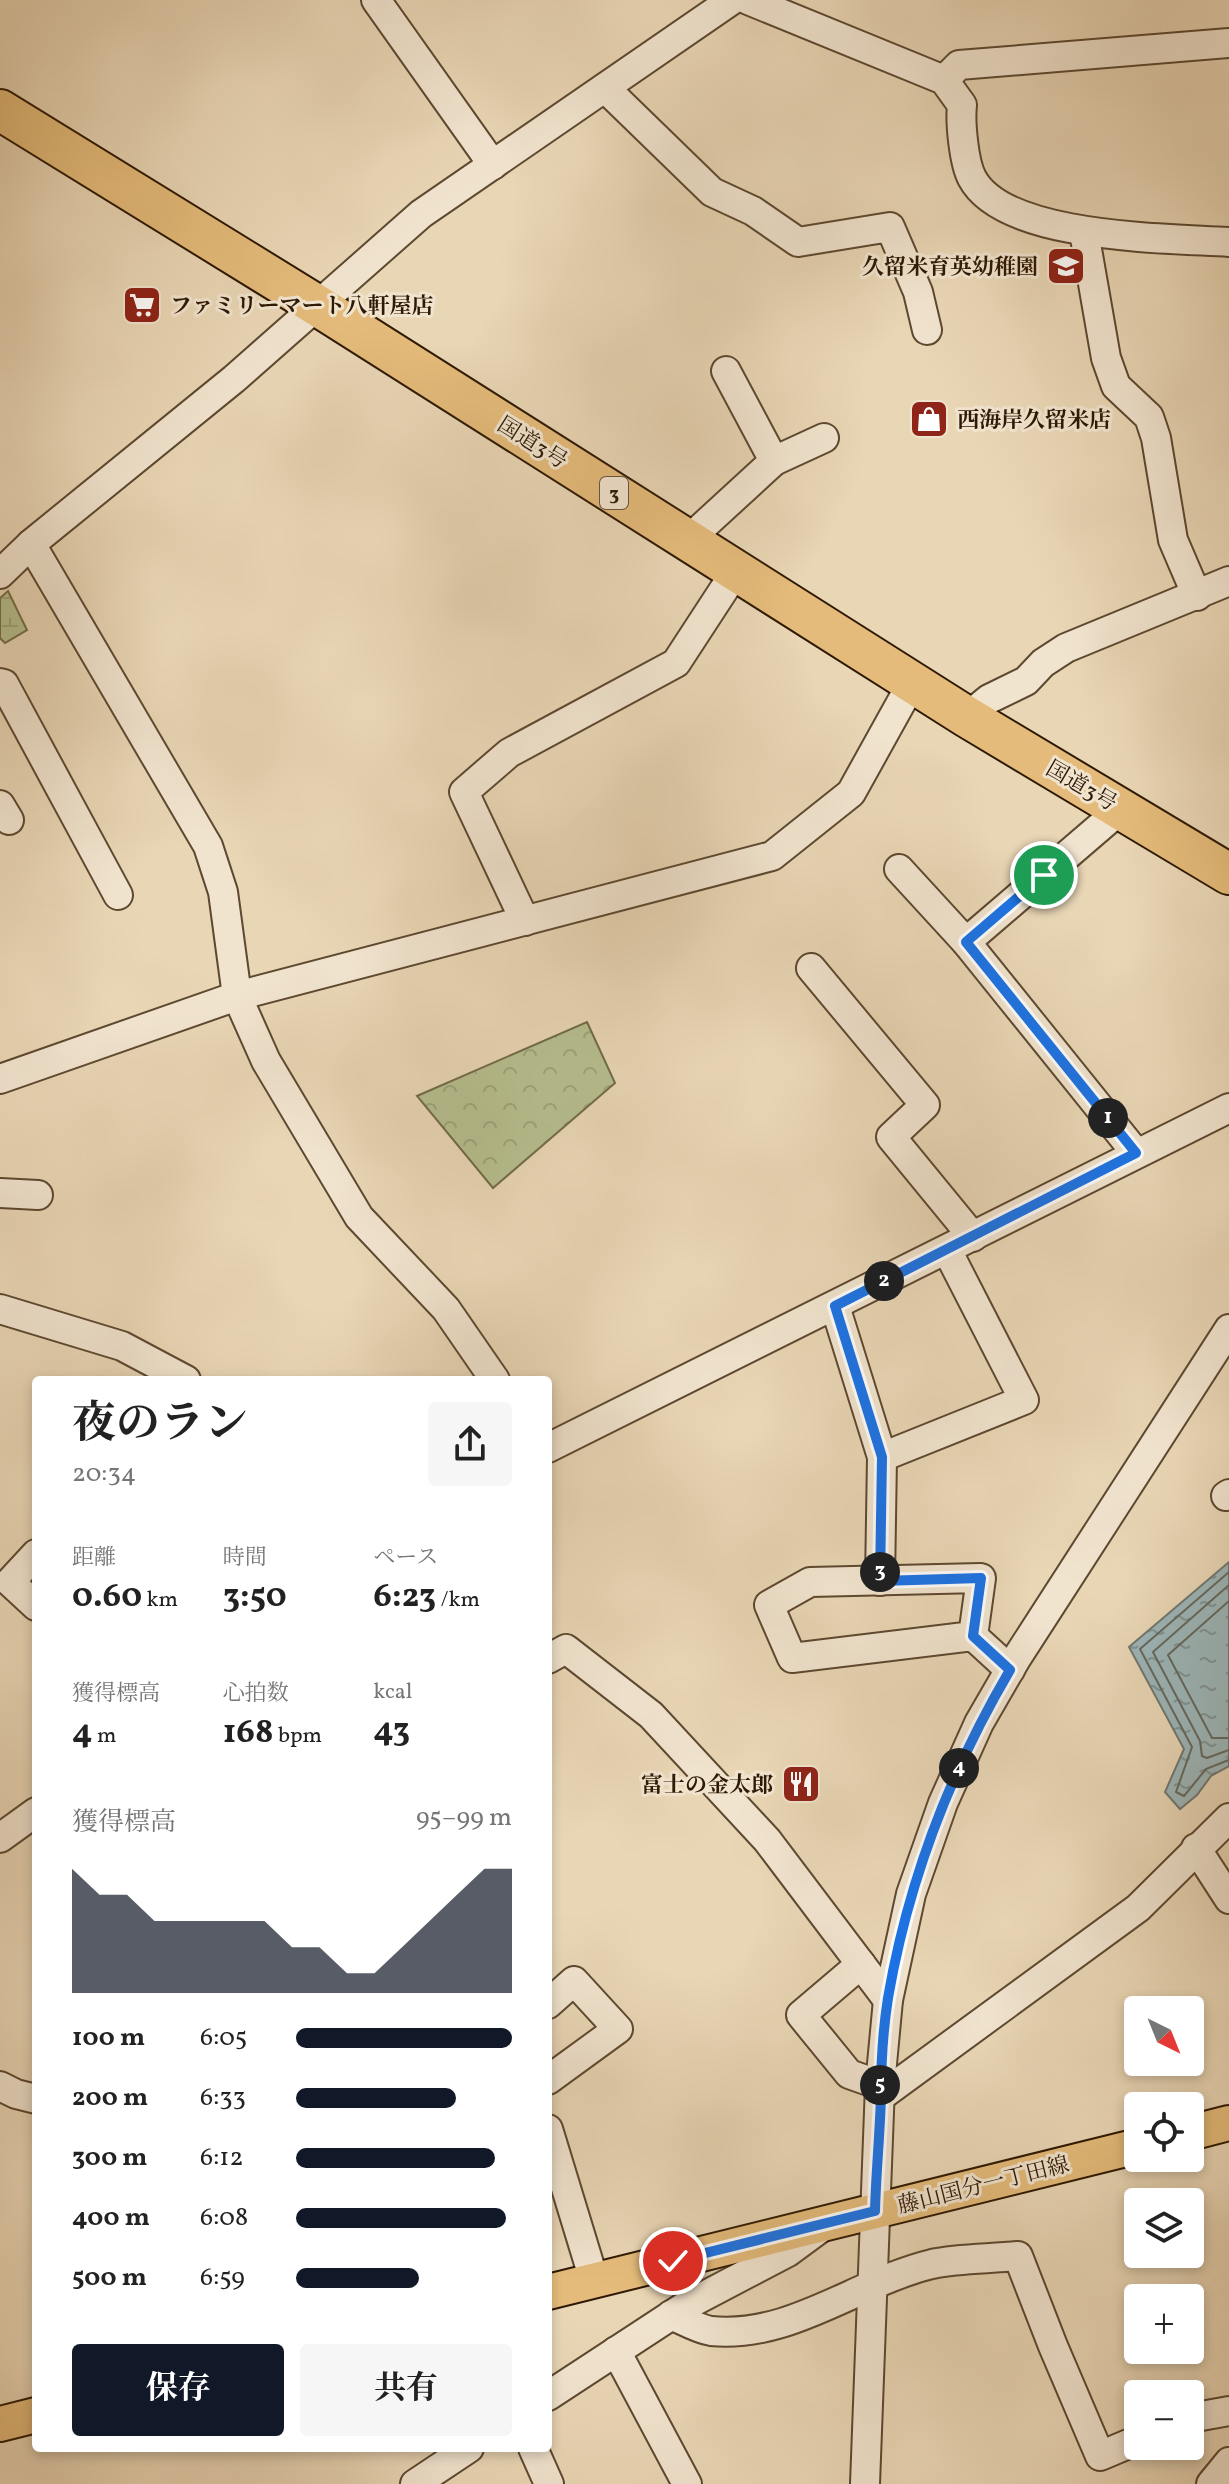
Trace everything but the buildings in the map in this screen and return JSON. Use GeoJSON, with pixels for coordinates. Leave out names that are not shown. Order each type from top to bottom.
{"type":"FeatureCollection","features":[{"type":"Feature","properties":{"kind":"highway","name":"国道3号"},"geometry":{"type":"LineString","coordinates":[[0,110],[318,306],[912,683],[1229,874]]}},
{"type":"Feature","properties":{"kind":"main road"},"geometry":{"type":"LineString","coordinates":[[1204,2129],[1229,2123]]}},
{"type":"Feature","properties":{"kind":"main road","name":"藤山国分一丁田線"},"geometry":{"type":"LineString","coordinates":[[552,2291],[1124,2149]]}},
{"type":"Feature","properties":{"kind":"main road"},"geometry":{"type":"LineString","coordinates":[[0,2424],[32,2416]]}},
{"type":"Feature","properties":{"kind":"street"},"geometry":{"type":"LineString","coordinates":[[376,0],[493,165]]}},
{"type":"Feature","properties":{"kind":"street"},"geometry":{"type":"LineString","coordinates":[[0,574],[31,544],[234,379],[421,214],[732,0]]}},
{"type":"Feature","properties":{"kind":"street"},"geometry":{"type":"LineString","coordinates":[[748,0],[944,80],[962,105],[960,120],[972,178],[989,198],[1021,216],[1084,232],[1229,242]]}},
{"type":"Feature","properties":{"kind":"street"},"geometry":{"type":"LineString","coordinates":[[944,80],[959,65],[1229,43]]}},
{"type":"Feature","properties":{"kind":"street"},"geometry":{"type":"LineString","coordinates":[[605,88],[712,192],[753,211],[798,242],[890,227],[918,292],[927,330]]}},
{"type":"Feature","properties":{"kind":"street"},"geometry":{"type":"LineString","coordinates":[[1084,232],[1106,358],[1116,386],[1149,417],[1156,438],[1173,540],[1197,596]]}},
{"type":"Feature","properties":{"kind":"street"},"geometry":{"type":"LineString","coordinates":[[726,371],[774,461]]}},
{"type":"Feature","properties":{"kind":"street"},"geometry":{"type":"LineString","coordinates":[[688,540],[774,461],[824,438]]}},
{"type":"Feature","properties":{"kind":"street"},"geometry":{"type":"LineString","coordinates":[[31,544],[208,846],[223,892],[237,996],[266,1061],[359,1217],[446,1309],[492,1376]]}},
{"type":"Feature","properties":{"kind":"street"},"geometry":{"type":"LineString","coordinates":[[525,921],[464,792],[509,753],[676,663],[736,571]]}},
{"type":"Feature","properties":{"kind":"street"},"geometry":{"type":"LineString","coordinates":[[967,717],[989,699],[1026,681],[1043,663],[1066,648],[1229,581]]}},
{"type":"Feature","properties":{"kind":"street"},"geometry":{"type":"LineString","coordinates":[[0,683],[4,684],[118,895]]}},
{"type":"Feature","properties":{"kind":"street"},"geometry":{"type":"LineString","coordinates":[[0,1079],[237,996],[772,856],[851,793],[912,683]]}},
{"type":"Feature","properties":{"kind":"street"},"geometry":{"type":"LineString","coordinates":[[966,942],[1122,808]]}},
{"type":"Feature","properties":{"kind":"street"},"geometry":{"type":"LineString","coordinates":[[899,869],[966,942],[1136,1153]]}},
{"type":"Feature","properties":{"kind":"street"},"geometry":{"type":"LineString","coordinates":[[811,968],[925,1105],[891,1137],[973,1237]]}},
{"type":"Feature","properties":{"kind":"street"},"geometry":{"type":"LineString","coordinates":[[552,1446],[1229,1108]]}},
{"type":"Feature","properties":{"kind":"street"},"geometry":{"type":"LineString","coordinates":[[0,1193],[38,1195]]}},
{"type":"Feature","properties":{"kind":"street"},"geometry":{"type":"LineString","coordinates":[[882,1457],[1024,1400],[947,1250]]}},
{"type":"Feature","properties":{"kind":"street"},"geometry":{"type":"LineString","coordinates":[[835,1306],[882,1457],[880,1581]]}},
{"type":"Feature","properties":{"kind":"street"},"geometry":{"type":"LineString","coordinates":[[0,1309],[122,1346],[178,1376]]}},
{"type":"Feature","properties":{"kind":"street"},"geometry":{"type":"LineString","coordinates":[[865,2484],[880,2091],[888,2000],[911,1894],[943,1803],[979,1723],[1229,1329]]}},
{"type":"Feature","properties":{"kind":"street"},"geometry":{"type":"LineString","coordinates":[[32,1558],[10,1582],[32,1602]]}},
{"type":"Feature","properties":{"kind":"street"},"geometry":{"type":"LineString","coordinates":[[973,1636],[981,1578],[810,1582],[769,1605],[792,1658],[973,1636],[1010,1670]]}},
{"type":"Feature","properties":{"kind":"street"},"geometry":{"type":"LineString","coordinates":[[552,1657],[566,1649],[651,1715],[767,1840],[888,2000]]}},
{"type":"Feature","properties":{"kind":"street"},"geometry":{"type":"LineString","coordinates":[[0,1838],[32,1815]]}},
{"type":"Feature","properties":{"kind":"street"},"geometry":{"type":"LineString","coordinates":[[880,2091],[1138,1908],[1229,1818]]}},
{"type":"Feature","properties":{"kind":"street"},"geometry":{"type":"LineString","coordinates":[[1196,1848],[1229,1899]]}},
{"type":"Feature","properties":{"kind":"street"},"geometry":{"type":"LineString","coordinates":[[861,1964],[801,2015],[849,2074],[880,2091]]}},
{"type":"Feature","properties":{"kind":"street"},"geometry":{"type":"LineString","coordinates":[[552,2000],[574,1981],[618,2029],[552,2077]]}},
{"type":"Feature","properties":{"kind":"street"},"geometry":{"type":"LineString","coordinates":[[0,2086],[32,2098]]}},
{"type":"Feature","properties":{"kind":"street"},"geometry":{"type":"LineString","coordinates":[[552,2142],[594,2280]]}},
{"type":"Feature","properties":{"kind":"street"},"geometry":{"type":"LineString","coordinates":[[552,2393],[671,2315],[788,2252],[830,2222]]}},
{"type":"Feature","properties":{"kind":"street"},"geometry":{"type":"LineString","coordinates":[[671,2315],[707,2331],[736,2331],[782,2324],[872,2284],[933,2264],[1018,2256],[1100,2456],[1124,2446]]}},
{"type":"Feature","properties":{"kind":"street"},"geometry":{"type":"LineString","coordinates":[[616,2351],[687,2484]]}},
{"type":"Feature","properties":{"kind":"street"},"geometry":{"type":"LineString","coordinates":[[1204,2415],[1229,2411]]}},
{"type":"Feature","properties":{"kind":"street"},"geometry":{"type":"LineString","coordinates":[[415,2484],[463,2452]]}},
{"type":"Feature","properties":{"kind":"street"},"geometry":{"type":"LineString","coordinates":[[535,2452],[549,2484]]}},
{"type":"Feature","properties":{"kind":"street"},"geometry":{"type":"LineString","coordinates":[[1211,2484],[1229,2462]]}},
{"type":"Feature","properties":{"kind":"green space"},"geometry":{"type":"Polygon","coordinates":[[[8,591],[27,630],[5,643],[0,638],[0,598],[8,591]]]}},
{"type":"Feature","properties":{"kind":"green space"},"geometry":{"type":"Polygon","coordinates":[[[587,1022],[615,1083],[493,1188],[417,1096],[587,1022]]]}},
{"type":"Feature","properties":{"kind":"water"},"geometry":{"type":"Polygon","coordinates":[[[1229,1562],[1229,1766],[1211,1776],[1197,1795],[1180,1809],[1165,1792],[1184,1749],[1129,1647],[1229,1562]]]}},
{"type":"Feature","properties":{"kind":"place","name":"久留米育英幼稚園"},"geometry":{"type":"Point","coordinates":[1066,266]}},
{"type":"Feature","properties":{"kind":"place","name":"ファミリーマート八軒屋店"},"geometry":{"type":"Point","coordinates":[142,305]}},
{"type":"Feature","properties":{"kind":"place","name":"西海岸久留米店"},"geometry":{"type":"Point","coordinates":[929,419]}},
{"type":"Feature","properties":{"kind":"place","name":"富士の金太郎"},"geometry":{"type":"Point","coordinates":[801,1784]}},
{"type":"Feature","properties":{"kind":"route"},"geometry":{"type":"LineString","coordinates":[[673,2261],[875,2211],[880,2085],[888,2000],[911,1894],[943,1803],[979,1723],[1010,1670],[973,1636],[981,1578],[880,1581],[882,1457],[835,1306],[1136,1153],[966,942],[1044,875]]}}]}
